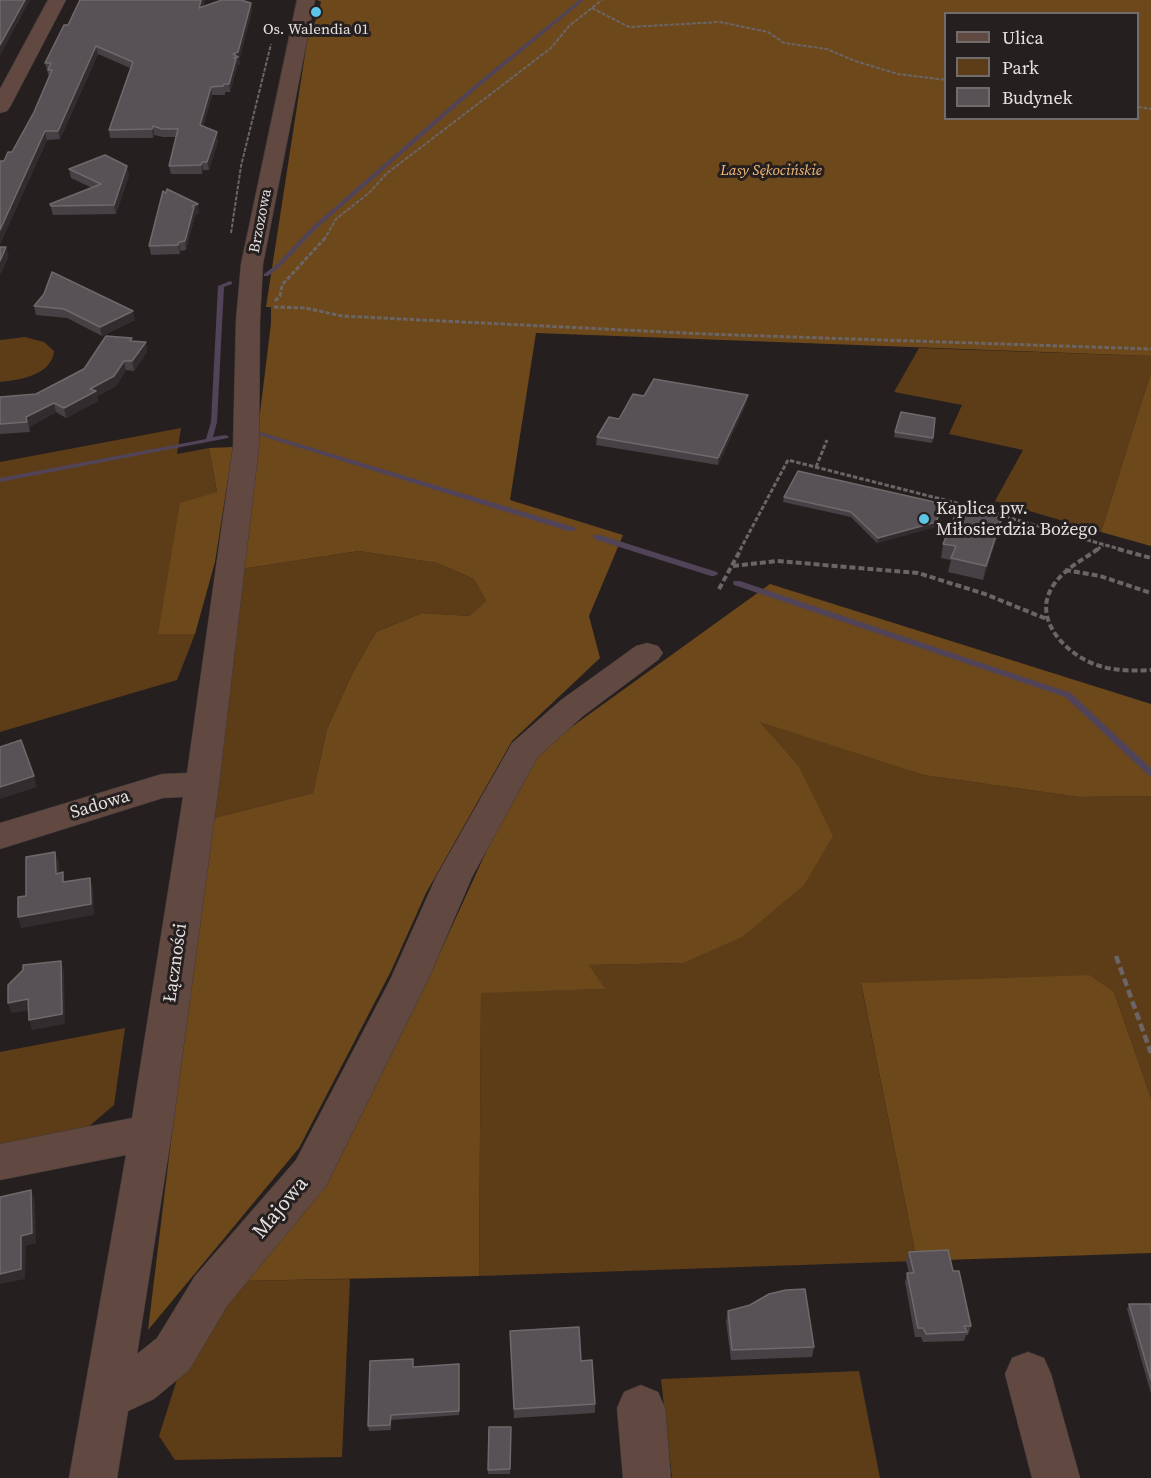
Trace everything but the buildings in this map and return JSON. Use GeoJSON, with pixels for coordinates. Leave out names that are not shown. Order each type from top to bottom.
{"type":"FeatureCollection","features":[{"type":"Feature","properties":{"kind":"street"},"geometry":{"type":"LineString","coordinates":[[0,107],[57,0]]}},
{"type":"Feature","properties":{"kind":"street","name":"Brzozowa"},"geometry":{"type":"LineString","coordinates":[[246,446],[248,320],[252,264],[306,0]]}},
{"type":"Feature","properties":{"kind":"street","name":"Łączności"},"geometry":{"type":"LineString","coordinates":[[93,1478],[151,1132],[202,784],[246,446]]}},
{"type":"Feature","properties":{"kind":"street","name":"Majowa"},"geometry":{"type":"LineString","coordinates":[[106,1397],[137,1383],[173,1354],[211,1291],[311,1173],[409,980],[454,877],[524,751],[572,708],[647,653]]}},
{"type":"Feature","properties":{"kind":"street","name":"Sadowa"},"geometry":{"type":"LineString","coordinates":[[0,836],[162,786],[202,784]]}},
{"type":"Feature","properties":{"kind":"street"},"geometry":{"type":"LineString","coordinates":[[0,1161],[151,1132]]}},
{"type":"Feature","properties":{"kind":"street"},"geometry":{"type":"LineString","coordinates":[[1028,1374],[1056,1478]]}},
{"type":"Feature","properties":{"kind":"street"},"geometry":{"type":"LineString","coordinates":[[640,1408],[647,1478]]}},
{"type":"Feature","properties":{"kind":"path"},"geometry":{"type":"LineString","coordinates":[[602,0],[569,26],[551,48],[386,174],[369,193],[336,219],[323,241],[282,285],[280,296],[271,306],[305,308],[342,316],[705,334],[1151,349]]}},
{"type":"Feature","properties":{"kind":"path"},"geometry":{"type":"LineString","coordinates":[[592,8],[628,27],[720,22],[768,32],[784,43],[827,49],[855,61],[898,74],[944,80]]}},
{"type":"Feature","properties":{"kind":"path"},"geometry":{"type":"LineString","coordinates":[[816,467],[827,440]]}},
{"type":"Feature","properties":{"kind":"path"},"geometry":{"type":"LineString","coordinates":[[719,589],[788,460],[981,509]]}},
{"type":"Feature","properties":{"kind":"path"},"geometry":{"type":"LineString","coordinates":[[992,513],[1151,558]]}},
{"type":"Feature","properties":{"kind":"path"},"geometry":{"type":"LineString","coordinates":[[1104,544],[1086,559],[1065,570],[1049,592],[1044,608],[1048,620],[1055,635],[1093,664],[1122,669],[1151,670]]}},
{"type":"Feature","properties":{"kind":"path"},"geometry":{"type":"LineString","coordinates":[[732,566],[777,561],[918,573],[985,594],[1048,620]]}},
{"type":"Feature","properties":{"kind":"path"},"geometry":{"type":"LineString","coordinates":[[1065,570],[1100,576],[1151,593]]}},
{"type":"Feature","properties":{"kind":"path"},"geometry":{"type":"LineString","coordinates":[[1116,956],[1151,1053]]}},
{"type":"Feature","properties":{"kind":"green space","name":"Lasy Sękocińskie"},"geometry":{"type":"Polygon","coordinates":[[[317,0],[1151,0],[1151,356],[536,333],[510,500],[623,535],[589,616],[600,658],[512,741],[426,893],[391,971],[299,1148],[148,1330],[210,819],[313,793],[327,729],[353,672],[376,632],[422,613],[470,616],[486,601],[474,579],[437,563],[359,551],[241,569],[271,323],[271,307],[266,307],[308,35],[318,16],[321,2],[317,0]]]}},
{"type":"Feature","properties":{"kind":"green space"},"geometry":{"type":"Polygon","coordinates":[[[25,337],[44,342],[54,351],[52,359],[48,366],[34,375],[0,382],[0,340],[25,337]]]}},
{"type":"Feature","properties":{"kind":"green space"},"geometry":{"type":"Polygon","coordinates":[[[919,348],[1151,356],[1151,372],[1101,532],[995,501],[1023,450],[949,434],[962,405],[894,392],[919,348]]]}},
{"type":"Feature","properties":{"kind":"green space"},"geometry":{"type":"Polygon","coordinates":[[[1151,372],[1151,546],[1101,532],[1151,372]]]}},
{"type":"Feature","properties":{"kind":"green space"},"geometry":{"type":"Polygon","coordinates":[[[181,428],[177,454],[209,448],[217,492],[158,634],[195,634],[177,680],[0,732],[0,462],[181,428]]]}},
{"type":"Feature","properties":{"kind":"green space"},"geometry":{"type":"Polygon","coordinates":[[[233,447],[215,562],[195,634],[158,634],[180,503],[217,492],[209,448],[233,447]]]}},
{"type":"Feature","properties":{"kind":"green space"},"geometry":{"type":"Polygon","coordinates":[[[359,551],[437,563],[474,579],[486,601],[471,616],[422,613],[376,632],[353,672],[327,729],[313,793],[210,819],[241,569],[359,551]]]}},
{"type":"Feature","properties":{"kind":"green space"},"geometry":{"type":"Polygon","coordinates":[[[770,584],[1151,704],[1151,796],[1079,797],[923,775],[760,722],[798,765],[833,836],[804,885],[742,937],[683,963],[589,965],[605,989],[481,993],[479,1276],[238,1281],[432,970],[524,769],[534,754],[770,584]]]}},
{"type":"Feature","properties":{"kind":"green space"},"geometry":{"type":"Polygon","coordinates":[[[759,721],[923,775],[1079,797],[1151,796],[1151,1098],[1114,992],[861,984],[917,1261],[479,1276],[481,992],[604,989],[589,965],[683,963],[798,765],[759,721]]]}},
{"type":"Feature","properties":{"kind":"green space"},"geometry":{"type":"Polygon","coordinates":[[[1089,975],[1114,992],[1151,1098],[1151,1253],[917,1261],[861,983],[1089,975]]]}},
{"type":"Feature","properties":{"kind":"green space"},"geometry":{"type":"Polygon","coordinates":[[[125,1028],[114,1105],[87,1128],[0,1146],[0,1052],[125,1028]]]}},
{"type":"Feature","properties":{"kind":"green space"},"geometry":{"type":"Polygon","coordinates":[[[350,1279],[342,1457],[175,1460],[159,1436],[178,1376],[238,1281],[350,1279]]]}},
{"type":"Feature","properties":{"kind":"green space"},"geometry":{"type":"Polygon","coordinates":[[[859,1371],[880,1478],[672,1478],[661,1379],[859,1371]]]}},
{"type":"Feature","properties":{"kind":"waterway"},"geometry":{"type":"LineString","coordinates":[[266,275],[278,266],[315,227],[473,89],[582,0]]}},
{"type":"Feature","properties":{"kind":"waterway"},"geometry":{"type":"LineString","coordinates":[[209,440],[214,422],[221,286],[230,283]]}},
{"type":"Feature","properties":{"kind":"waterway"},"geometry":{"type":"LineString","coordinates":[[260,434],[571,529]]}},
{"type":"Feature","properties":{"kind":"waterway"},"geometry":{"type":"LineString","coordinates":[[0,480],[226,437]]}},
{"type":"Feature","properties":{"kind":"waterway"},"geometry":{"type":"LineString","coordinates":[[597,537],[714,574]]}},
{"type":"Feature","properties":{"kind":"waterway"},"geometry":{"type":"LineString","coordinates":[[737,583],[1068,695],[1151,773]]}},
{"type":"Feature","properties":{"kind":"place","name":"Os. Walendia 01"},"geometry":{"type":"Point","coordinates":[316,12]}},
{"type":"Feature","properties":{"kind":"place","name":"Kaplica pw. Miłosierdzia Bożego"},"geometry":{"type":"Point","coordinates":[924,519]}}]}
